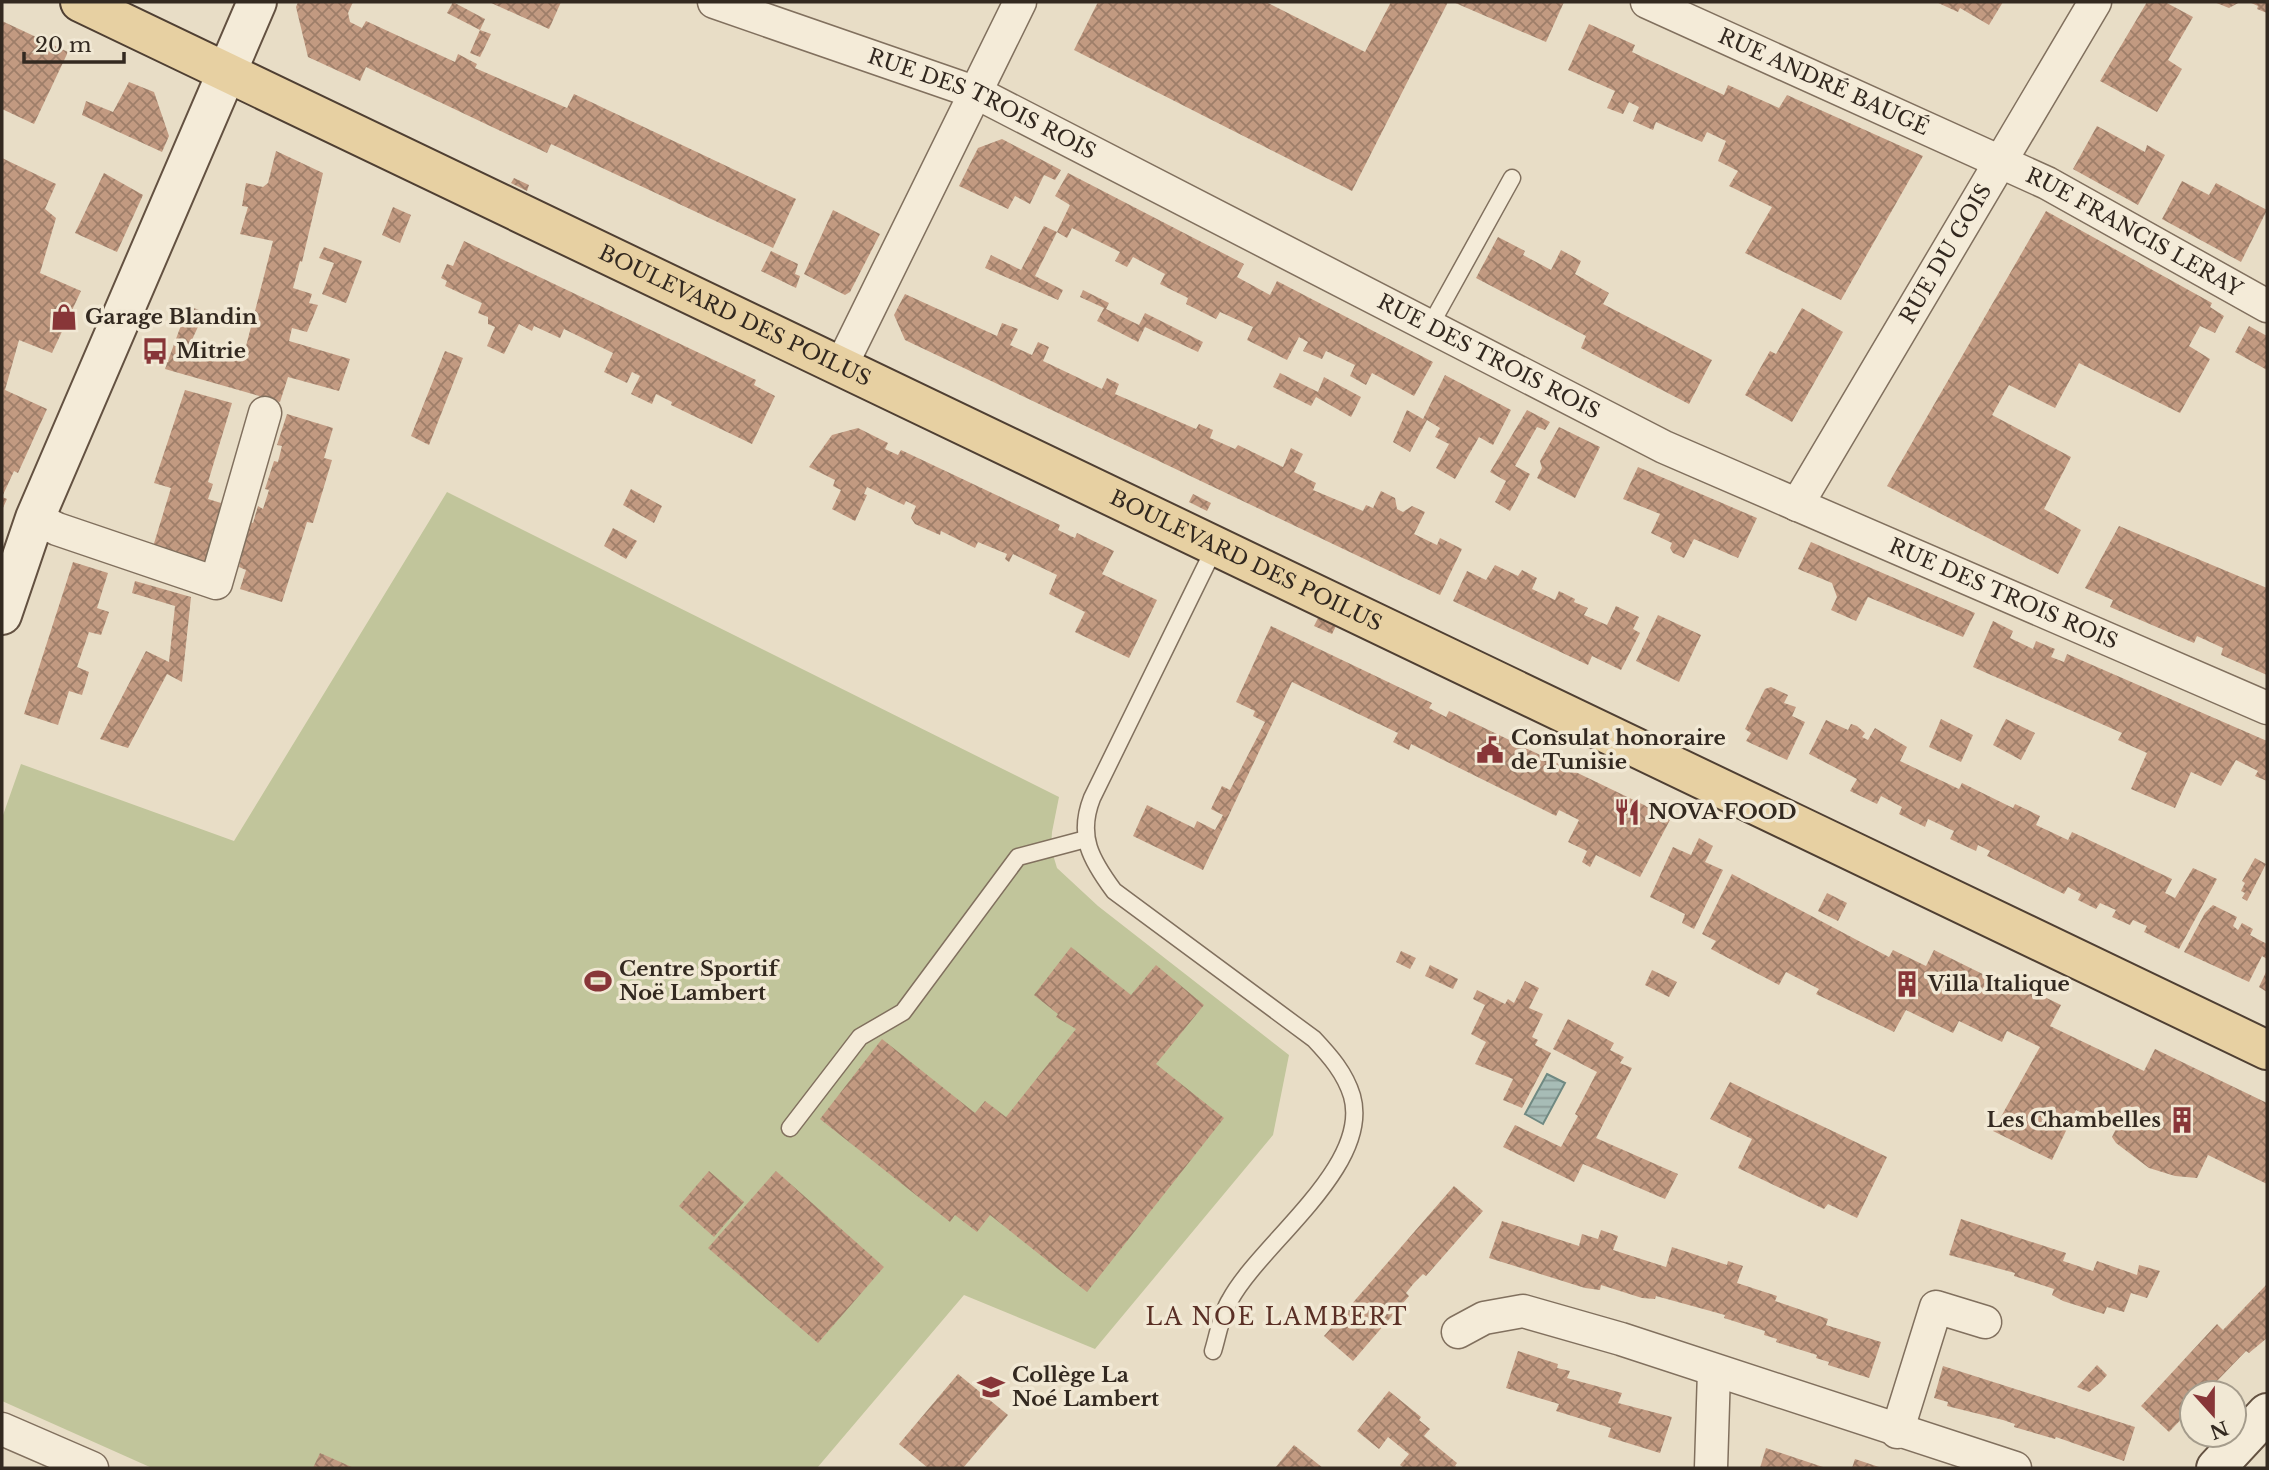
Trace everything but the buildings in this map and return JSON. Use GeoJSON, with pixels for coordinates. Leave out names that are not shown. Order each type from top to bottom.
{"type":"FeatureCollection","features":[{"type":"Feature","properties":{"kind":"main road","name":"BOULEVARD DES POILUS"},"geometry":{"type":"LineString","coordinates":[[80,2],[1216,545],[1672,768],[2267,1050]]}},
{"type":"Feature","properties":{"kind":"street"},"geometry":{"type":"LineString","coordinates":[[2,615],[36,519],[257,2]]}},
{"type":"Feature","properties":{"kind":"street","name":"RUE DES TROIS ROIS"},"geometry":{"type":"LineString","coordinates":[[714,2],[978,93],[1664,447],[2267,708]]}},
{"type":"Feature","properties":{"kind":"street"},"geometry":{"type":"LineString","coordinates":[[841,366],[978,93],[1020,2]]}},
{"type":"Feature","properties":{"kind":"street","name":"RUE ANDRÉ BAUGÉ"},"geometry":{"type":"LineString","coordinates":[[1647,2],[2002,161]]}},
{"type":"Feature","properties":{"kind":"street","name":"RUE DU GOIS"},"geometry":{"type":"LineString","coordinates":[[1797,505],[2095,2]]}},
{"type":"Feature","properties":{"kind":"street","name":"RUE FRANCIS LERAY"},"geometry":{"type":"LineString","coordinates":[[2002,161],[2267,306]]}},
{"type":"Feature","properties":{"kind":"street"},"geometry":{"type":"LineString","coordinates":[[36,519],[57,529],[216,583],[265,412]]}},
{"type":"Feature","properties":{"kind":"street"},"geometry":{"type":"LineString","coordinates":[[1897,1432],[1936,1307],[1986,1322]]}},
{"type":"Feature","properties":{"kind":"street"},"geometry":{"type":"LineString","coordinates":[[1458,1332],[1485,1318],[1523,1311],[2015,1468]]}},
{"type":"Feature","properties":{"kind":"street"},"geometry":{"type":"LineString","coordinates":[[1711,1468],[1714,1371]]}},
{"type":"Feature","properties":{"kind":"street"},"geometry":{"type":"LineString","coordinates":[[2222,1466],[2267,1413]]}},
{"type":"Feature","properties":{"kind":"street"},"geometry":{"type":"LineString","coordinates":[[2,1429],[92,1468]]}},
{"type":"Feature","properties":{"kind":"lane"},"geometry":{"type":"LineString","coordinates":[[1430,326],[1512,178]]}},
{"type":"Feature","properties":{"kind":"lane"},"geometry":{"type":"LineString","coordinates":[[1213,1351],[1229,1300],[1342,1160],[1354,1126],[1353,1097],[1339,1068],[1314,1039],[1114,891],[1096,866],[1086,839],[1084,818],[1092,799],[1216,545]]}},
{"type":"Feature","properties":{"kind":"lane"},"geometry":{"type":"LineString","coordinates":[[790,1128],[860,1037],[903,1012],[1018,857],[1086,839]]}},
{"type":"Feature","properties":{"kind":"green space","name":"Centre Sportif Noë Lambert"},"geometry":{"type":"Polygon","coordinates":[[[447,492],[1059,797],[1051,848],[1057,868],[1098,906],[1289,1055],[1273,1135],[1095,1349],[964,1295],[817,1468],[152,1468],[2,1401],[2,818],[21,764],[234,841],[447,492]]]}},
{"type":"Feature","properties":{"kind":"water"},"geometry":{"type":"Polygon","coordinates":[[[1547,1074],[1565,1083],[1543,1124],[1525,1114],[1547,1074]]]}},
{"type":"Feature","properties":{"kind":"place","name":"Garage Blandin"},"geometry":{"type":"Point","coordinates":[64,317]}},
{"type":"Feature","properties":{"kind":"place","name":"Mitrie"},"geometry":{"type":"Point","coordinates":[155,351]}},
{"type":"Feature","properties":{"kind":"place","name":"Consulat honoraire de Tunisie"},"geometry":{"type":"Point","coordinates":[1490,750]}},
{"type":"Feature","properties":{"kind":"place","name":"NOVA FOOD"},"geometry":{"type":"Point","coordinates":[1627,812]}},
{"type":"Feature","properties":{"kind":"place","name":"Centre Sportif Noë Lambert"},"geometry":{"type":"Point","coordinates":[598,981]}},
{"type":"Feature","properties":{"kind":"place","name":"Villa Italique"},"geometry":{"type":"Point","coordinates":[1907,984]}},
{"type":"Feature","properties":{"kind":"place","name":"Les Chambelles"},"geometry":{"type":"Point","coordinates":[2182,1120]}},
{"type":"Feature","properties":{"kind":"place","name":"Collège La Noé Lambert"},"geometry":{"type":"Point","coordinates":[991,1387]}},
{"type":"Feature","properties":{"kind":"district","name":"LA NOE LAMBERT"},"geometry":{"type":"Point","coordinates":[1277,1317]}}]}
